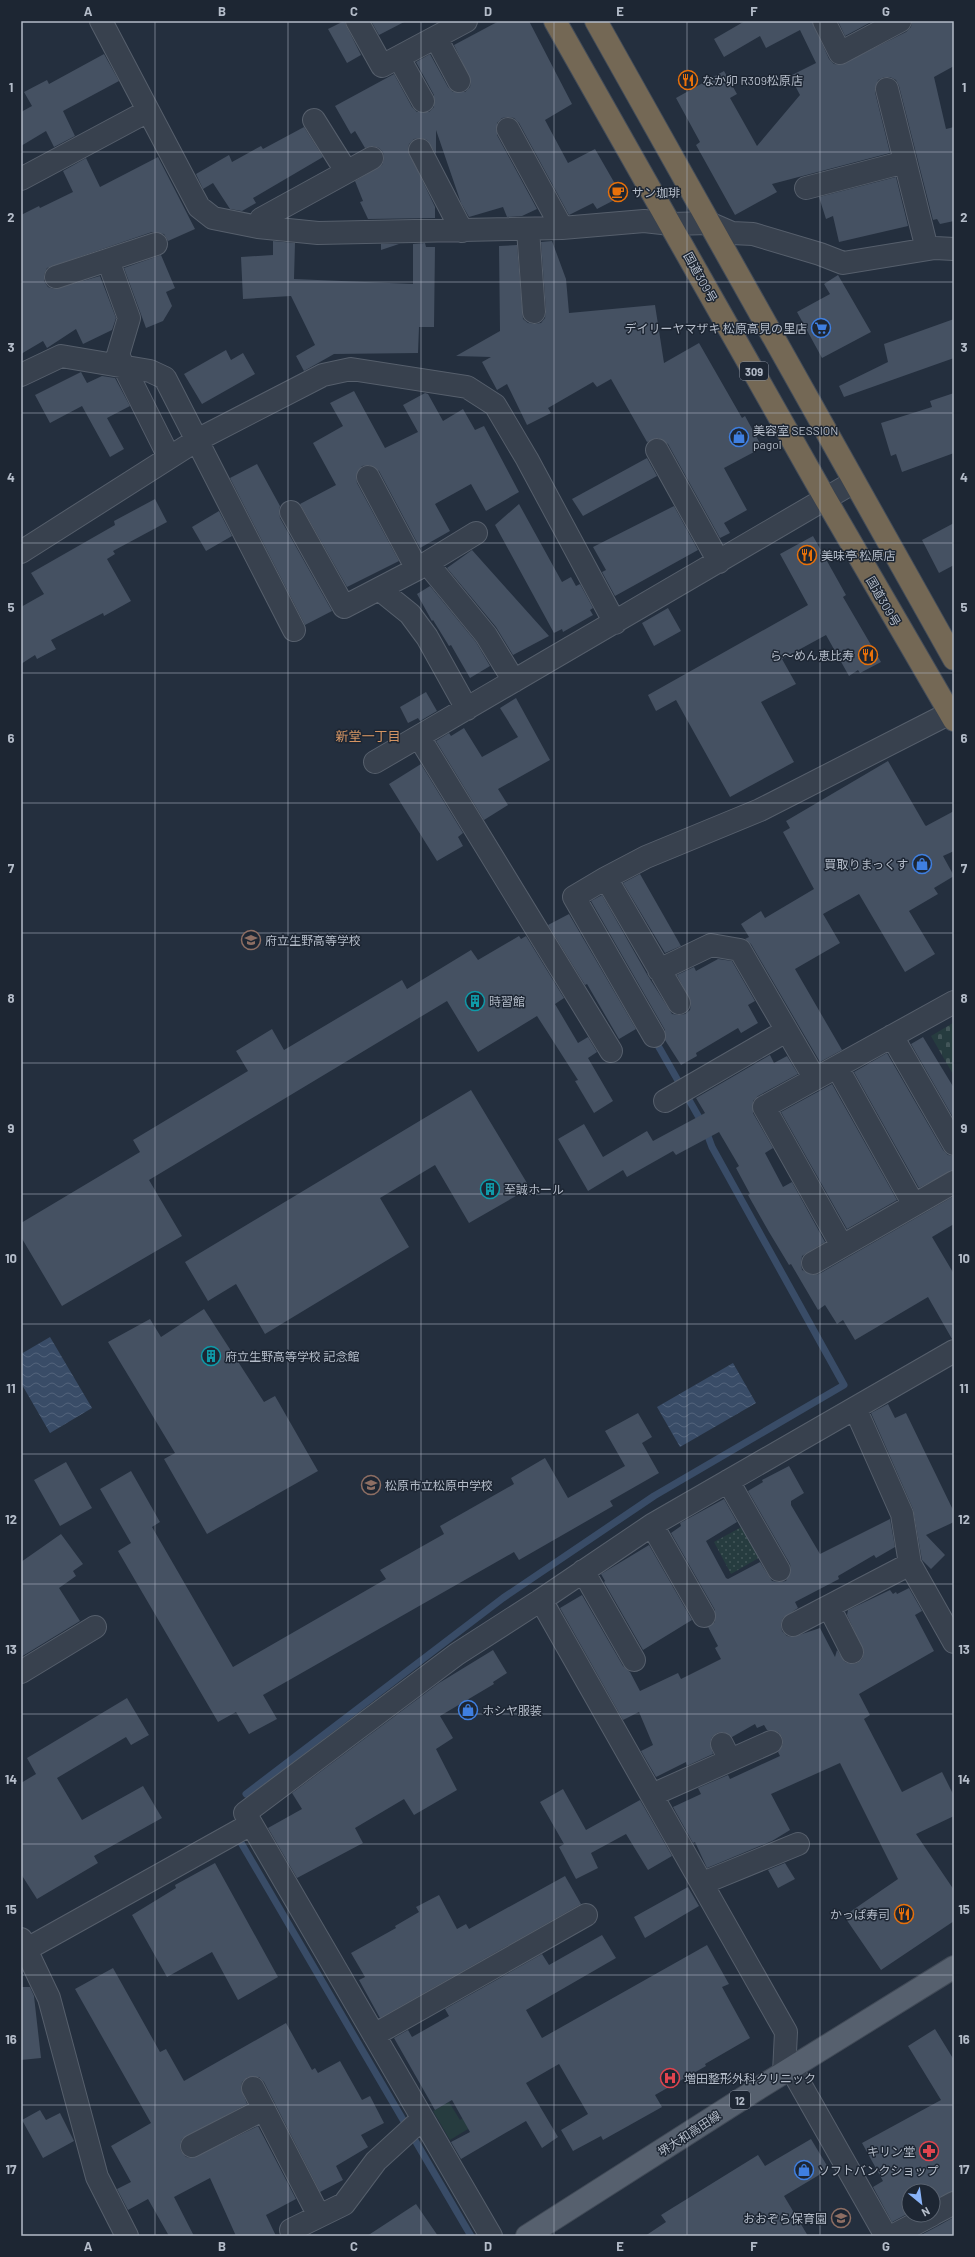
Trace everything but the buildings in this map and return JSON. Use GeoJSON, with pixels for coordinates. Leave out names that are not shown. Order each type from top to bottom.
{"type":"FeatureCollection","features":[{"type":"Feature","properties":{"kind":"highway","name":"国道309号"},"geometry":{"type":"LineString","coordinates":[[555,21],[825,498],[952,717]]}},
{"type":"Feature","properties":{"kind":"highway","name":"309"},"geometry":{"type":"LineString","coordinates":[[596,21],[954,659]]}},
{"type":"Feature","properties":{"kind":"main road","name":"堺大和高田線"},"geometry":{"type":"LineString","coordinates":[[527,2236],[954,1967]]}},
{"type":"Feature","properties":{"kind":"street"},"geometry":{"type":"LineString","coordinates":[[101,21],[199,207],[213,218],[258,227],[318,233],[528,230],[644,221],[671,224],[709,222],[732,233],[753,234],[820,254],[843,263],[927,249],[954,249]]}},
{"type":"Feature","properties":{"kind":"street"},"geometry":{"type":"LineString","coordinates":[[357,21],[382,66],[399,58],[439,31],[466,21]]}},
{"type":"Feature","properties":{"kind":"street"},"geometry":{"type":"LineString","coordinates":[[824,21],[840,54],[900,21]]}},
{"type":"Feature","properties":{"kind":"street"},"geometry":{"type":"LineString","coordinates":[[439,31],[459,81]]}},
{"type":"Feature","properties":{"kind":"street"},"geometry":{"type":"LineString","coordinates":[[399,58],[424,101]]}},
{"type":"Feature","properties":{"kind":"street"},"geometry":{"type":"LineString","coordinates":[[886,89],[927,249]]}},
{"type":"Feature","properties":{"kind":"street"},"geometry":{"type":"LineString","coordinates":[[21,179],[148,111]]}},
{"type":"Feature","properties":{"kind":"street"},"geometry":{"type":"LineString","coordinates":[[314,120],[346,171]]}},
{"type":"Feature","properties":{"kind":"street"},"geometry":{"type":"LineString","coordinates":[[508,129],[562,228]]}},
{"type":"Feature","properties":{"kind":"street"},"geometry":{"type":"LineString","coordinates":[[420,150],[462,231]]}},
{"type":"Feature","properties":{"kind":"street"},"geometry":{"type":"LineString","coordinates":[[258,227],[260,219],[372,158]]}},
{"type":"Feature","properties":{"kind":"street"},"geometry":{"type":"LineString","coordinates":[[806,188],[905,162]]}},
{"type":"Feature","properties":{"kind":"street"},"geometry":{"type":"LineString","coordinates":[[528,230],[534,312]]}},
{"type":"Feature","properties":{"kind":"street"},"geometry":{"type":"LineString","coordinates":[[56,277],[156,244]]}},
{"type":"Feature","properties":{"kind":"street"},"geometry":{"type":"LineString","coordinates":[[108,260],[129,318],[118,355],[122,366],[169,457]]}},
{"type":"Feature","properties":{"kind":"street"},"geometry":{"type":"LineString","coordinates":[[21,375],[61,356],[150,370],[165,378],[294,630]]}},
{"type":"Feature","properties":{"kind":"street"},"geometry":{"type":"LineString","coordinates":[[21,552],[197,440],[323,375],[351,369],[467,387],[495,406],[516,438],[615,624]]}},
{"type":"Feature","properties":{"kind":"street"},"geometry":{"type":"LineString","coordinates":[[657,450],[719,562]]}},
{"type":"Feature","properties":{"kind":"street"},"geometry":{"type":"LineString","coordinates":[[368,477],[422,566],[486,635],[514,681]]}},
{"type":"Feature","properties":{"kind":"street"},"geometry":{"type":"LineString","coordinates":[[375,762],[615,624],[854,482]]}},
{"type":"Feature","properties":{"kind":"street"},"geometry":{"type":"LineString","coordinates":[[291,512],[344,607],[422,566],[476,533]]}},
{"type":"Feature","properties":{"kind":"street"},"geometry":{"type":"LineString","coordinates":[[379,589],[410,614],[427,638],[467,709]]}},
{"type":"Feature","properties":{"kind":"street"},"geometry":{"type":"LineString","coordinates":[[654,1036],[574,898],[606,878],[646,857],[760,810],[952,717]]}},
{"type":"Feature","properties":{"kind":"street"},"geometry":{"type":"LineString","coordinates":[[419,737],[611,1051]]}},
{"type":"Feature","properties":{"kind":"street"},"geometry":{"type":"LineString","coordinates":[[606,878],[679,1003]]}},
{"type":"Feature","properties":{"kind":"street"},"geometry":{"type":"LineString","coordinates":[[659,970],[711,945],[740,950],[815,1079]]}},
{"type":"Feature","properties":{"kind":"street"},"geometry":{"type":"LineString","coordinates":[[842,1246],[764,1107],[954,1002]]}},
{"type":"Feature","properties":{"kind":"street"},"geometry":{"type":"LineString","coordinates":[[665,1101],[786,1031]]}},
{"type":"Feature","properties":{"kind":"street"},"geometry":{"type":"LineString","coordinates":[[892,1036],[954,1144]]}},
{"type":"Feature","properties":{"kind":"street"},"geometry":{"type":"LineString","coordinates":[[837,1067],[914,1205]]}},
{"type":"Feature","properties":{"kind":"street"},"geometry":{"type":"LineString","coordinates":[[813,1263],[954,1182]]}},
{"type":"Feature","properties":{"kind":"street"},"geometry":{"type":"LineString","coordinates":[[491,2236],[413,2127],[374,2035],[245,1813],[457,1654],[541,1600],[652,1525],[954,1351]]}},
{"type":"Feature","properties":{"kind":"street"},"geometry":{"type":"LineString","coordinates":[[855,1408],[902,1514],[910,1564],[954,1642]]}},
{"type":"Feature","properties":{"kind":"street"},"geometry":{"type":"LineString","coordinates":[[728,1481],[779,1570]]}},
{"type":"Feature","properties":{"kind":"street"},"geometry":{"type":"LineString","coordinates":[[652,1525],[704,1616]]}},
{"type":"Feature","properties":{"kind":"street"},"geometry":{"type":"LineString","coordinates":[[792,1625],[910,1564]]}},
{"type":"Feature","properties":{"kind":"street"},"geometry":{"type":"LineString","coordinates":[[584,1571],[634,1660]]}},
{"type":"Feature","properties":{"kind":"street"},"geometry":{"type":"LineString","coordinates":[[541,1600],[703,1883],[786,2032],[787,2071],[886,2236]]}},
{"type":"Feature","properties":{"kind":"street"},"geometry":{"type":"LineString","coordinates":[[829,1607],[852,1652]]}},
{"type":"Feature","properties":{"kind":"street"},"geometry":{"type":"LineString","coordinates":[[21,1672],[95,1627]]}},
{"type":"Feature","properties":{"kind":"street"},"geometry":{"type":"LineString","coordinates":[[652,1795],[726,1752],[771,1742]]}},
{"type":"Feature","properties":{"kind":"street"},"geometry":{"type":"LineString","coordinates":[[127,2236],[97,2177],[49,1998],[24,1944],[251,1824]]}},
{"type":"Feature","properties":{"kind":"street"},"geometry":{"type":"LineString","coordinates":[[703,1883],[798,1844]]}},
{"type":"Feature","properties":{"kind":"street"},"geometry":{"type":"LineString","coordinates":[[374,2035],[586,1915]]}},
{"type":"Feature","properties":{"kind":"street"},"geometry":{"type":"LineString","coordinates":[[253,2088],[319,2216]]}},
{"type":"Feature","properties":{"kind":"street"},"geometry":{"type":"LineString","coordinates":[[192,2146],[264,2109]]}},
{"type":"Feature","properties":{"kind":"street"},"geometry":{"type":"LineString","coordinates":[[292,2230],[344,2204],[376,2162],[413,2127]]}},
{"type":"Feature","properties":{"kind":"street"},"geometry":{"type":"LineString","coordinates":[[941,2210],[954,2203]]}},
{"type":"Feature","properties":{"kind":"street"},"geometry":{"type":"LineString","coordinates":[[892,2236],[917,2223]]}},
{"type":"Feature","properties":{"kind":"green space"},"geometry":{"type":"Polygon","coordinates":[[[953,1023],[954,1025],[954,1076],[931,1036],[953,1023]]]}},
{"type":"Feature","properties":{"kind":"green space"},"geometry":{"type":"Polygon","coordinates":[[[745,1525],[762,1556],[731,1574],[714,1542],[745,1525]]]}},
{"type":"Feature","properties":{"kind":"green space"},"geometry":{"type":"Polygon","coordinates":[[[449,2102],[460,2120],[489,2102],[473,2126],[450,2140],[433,2111],[449,2102]]]}},
{"type":"Feature","properties":{"kind":"water"},"geometry":{"type":"Polygon","coordinates":[[[50,1337],[92,1408],[50,1433],[21,1383],[21,1354],[50,1337]]]}},
{"type":"Feature","properties":{"kind":"water"},"geometry":{"type":"Polygon","coordinates":[[[733,1363],[756,1403],[680,1447],[657,1407],[733,1363]]]}},
{"type":"Feature","properties":{"kind":"waterway"},"geometry":{"type":"LineString","coordinates":[[246,1794],[503,1598],[654,1496],[844,1385],[712,1147],[705,1128],[656,1042]]}},
{"type":"Feature","properties":{"kind":"waterway"},"geometry":{"type":"LineString","coordinates":[[240,1841],[471,2236]]}},
{"type":"Feature","properties":{"kind":"place","name":"なか卯 R309松原店"},"geometry":{"type":"Point","coordinates":[688,80]}},
{"type":"Feature","properties":{"kind":"place","name":"サン珈琲"},"geometry":{"type":"Point","coordinates":[618,192]}},
{"type":"Feature","properties":{"kind":"place","name":"デイリーヤマザキ 松原高見の里店"},"geometry":{"type":"Point","coordinates":[821,328]}},
{"type":"Feature","properties":{"kind":"place","name":"美容室 SESSION pagol"},"geometry":{"type":"Point","coordinates":[739,437]}},
{"type":"Feature","properties":{"kind":"place","name":"美味亭 松原店"},"geometry":{"type":"Point","coordinates":[807,555]}},
{"type":"Feature","properties":{"kind":"place","name":"ら～めん恵比寿"},"geometry":{"type":"Point","coordinates":[868,655]}},
{"type":"Feature","properties":{"kind":"place","name":"買取りまっくす"},"geometry":{"type":"Point","coordinates":[922,864]}},
{"type":"Feature","properties":{"kind":"place","name":"府立生野高等学校"},"geometry":{"type":"Point","coordinates":[251,940]}},
{"type":"Feature","properties":{"kind":"place","name":"時習館"},"geometry":{"type":"Point","coordinates":[475,1001]}},
{"type":"Feature","properties":{"kind":"place","name":"至誠ホール"},"geometry":{"type":"Point","coordinates":[490,1189]}},
{"type":"Feature","properties":{"kind":"place","name":"府立生野高等学校 記念館"},"geometry":{"type":"Point","coordinates":[211,1356]}},
{"type":"Feature","properties":{"kind":"place","name":"松原市立松原中学校"},"geometry":{"type":"Point","coordinates":[371,1485]}},
{"type":"Feature","properties":{"kind":"place","name":"ホシヤ服装"},"geometry":{"type":"Point","coordinates":[468,1710]}},
{"type":"Feature","properties":{"kind":"place","name":"かっぱ寿司"},"geometry":{"type":"Point","coordinates":[904,1914]}},
{"type":"Feature","properties":{"kind":"place","name":"増田整形外科クリニック"},"geometry":{"type":"Point","coordinates":[670,2078]}},
{"type":"Feature","properties":{"kind":"place","name":"キリン堂"},"geometry":{"type":"Point","coordinates":[929,2151]}},
{"type":"Feature","properties":{"kind":"place","name":"ソフトバンクショップ"},"geometry":{"type":"Point","coordinates":[804,2170]}},
{"type":"Feature","properties":{"kind":"place","name":"おおぞら保育園"},"geometry":{"type":"Point","coordinates":[841,2218]}},
{"type":"Feature","properties":{"kind":"district","name":"新堂一丁目"},"geometry":{"type":"Point","coordinates":[368,736]}}]}
